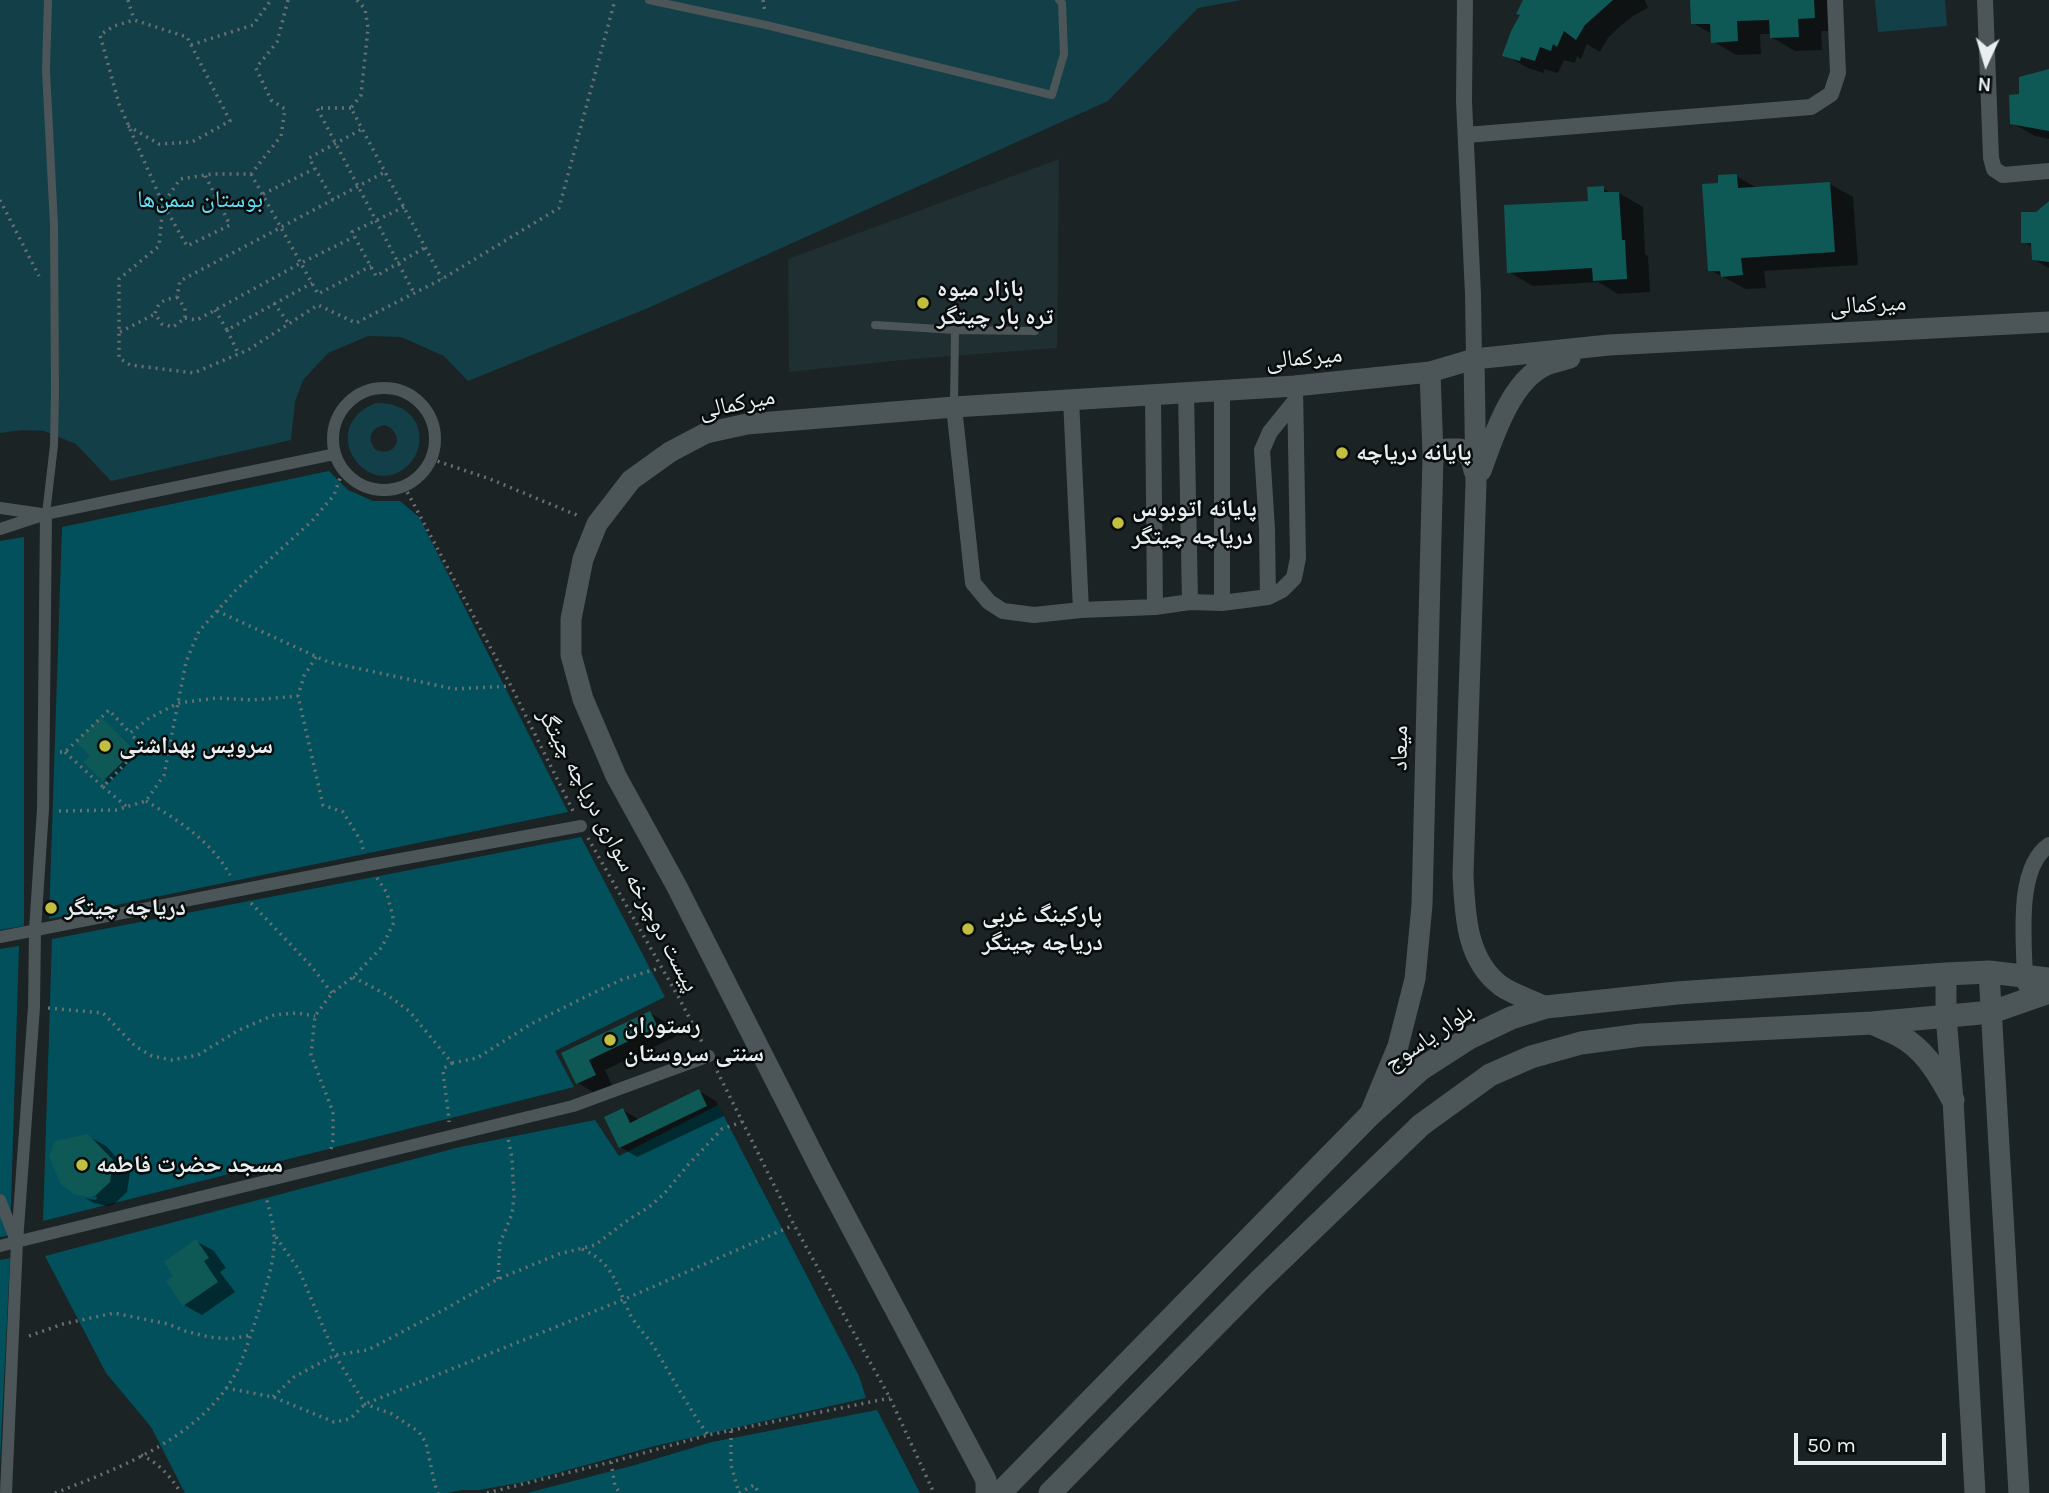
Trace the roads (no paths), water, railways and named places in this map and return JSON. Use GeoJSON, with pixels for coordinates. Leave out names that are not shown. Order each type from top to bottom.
{"type":"FeatureCollection","features":[{"type":"Feature","properties":{"kind":"main road","name":"بلوار یاسوج"},"geometry":{"type":"LineString","coordinates":[[999,1489],[1369,1116],[1421,1069],[1469,1038],[1511,1018],[1546,1007],[1678,993],[1989,972],[2049,979]]}},
{"type":"Feature","properties":{"kind":"main road"},"geometry":{"type":"LineString","coordinates":[[1050,1493],[1259,1281],[1420,1125],[1490,1074],[1531,1057],[1581,1043],[1629,1036],[1872,1023],[1992,1012],[2049,992]]}},
{"type":"Feature","properties":{"kind":"main road"},"geometry":{"type":"LineString","coordinates":[[1872,1023],[1907,1040],[1923,1054],[1953,1100]]}},
{"type":"Feature","properties":{"kind":"street"},"geometry":{"type":"LineString","coordinates":[[1465,0],[1466,135],[1474,294],[1476,483],[1463,875],[1465,918],[1472,946],[1483,968],[1501,986],[1546,1007]]}},
{"type":"Feature","properties":{"kind":"street"},"geometry":{"type":"LineString","coordinates":[[1466,135],[1811,107],[1831,94],[1838,73],[1835,0]]}},
{"type":"Feature","properties":{"kind":"street"},"geometry":{"type":"LineString","coordinates":[[1984,0],[1991,158],[1994,169],[2003,175],[2049,171]]}},
{"type":"Feature","properties":{"kind":"street","name":"میرکمالی"},"geometry":{"type":"LineString","coordinates":[[999,1489],[823,1174],[676,886],[616,776],[583,699],[571,655],[571,619],[583,559],[597,524],[631,480],[670,452],[706,433],[747,424],[1072,399],[1222,391],[1295,393],[1430,372],[1474,359],[1609,345],[2049,322]]}},
{"type":"Feature","properties":{"kind":"street"},"geometry":{"type":"LineString","coordinates":[[1476,483],[1499,424],[1524,380],[1544,366],[1609,345]]}},
{"type":"Feature","properties":{"kind":"street","name":"میعاد"},"geometry":{"type":"LineString","coordinates":[[1369,1116],[1398,1046],[1415,979],[1422,905],[1433,455],[1430,372]]}},
{"type":"Feature","properties":{"kind":"street"},"geometry":{"type":"LineString","coordinates":[[386,388],[402,391],[416,399],[427,411],[433,426],[435,443],[431,459],[415,479],[404,485],[388,489],[371,488],[355,481],[343,470],[335,454],[332,438],[335,422],[343,408],[355,396],[370,390],[386,388]]}},
{"type":"Feature","properties":{"kind":"street"},"geometry":{"type":"LineString","coordinates":[[1222,391],[1222,603]]}},
{"type":"Feature","properties":{"kind":"street"},"geometry":{"type":"LineString","coordinates":[[1186,393],[1190,602]]}},
{"type":"Feature","properties":{"kind":"street"},"geometry":{"type":"LineString","coordinates":[[954,407],[973,583],[989,602],[1003,611],[1034,615],[1190,602],[1222,603],[1268,597],[1282,590],[1294,579],[1298,558],[1295,393]]}},
{"type":"Feature","properties":{"kind":"street"},"geometry":{"type":"LineString","coordinates":[[1268,597],[1262,450],[1295,393]]}},
{"type":"Feature","properties":{"kind":"street"},"geometry":{"type":"LineString","coordinates":[[1153,396],[1155,607]]}},
{"type":"Feature","properties":{"kind":"street"},"geometry":{"type":"LineString","coordinates":[[1072,399],[1081,610]]}},
{"type":"Feature","properties":{"kind":"street"},"geometry":{"type":"LineString","coordinates":[[1433,455],[1447,449],[1460,449],[1471,458],[1476,483]]}},
{"type":"Feature","properties":{"kind":"street"},"geometry":{"type":"LineString","coordinates":[[0,529],[46,514],[335,454]]}},
{"type":"Feature","properties":{"kind":"street"},"geometry":{"type":"LineString","coordinates":[[0,508],[46,514]]}},
{"type":"Feature","properties":{"kind":"street"},"geometry":{"type":"LineString","coordinates":[[6,1493],[17,1242],[34,1007],[35,930],[43,809],[46,514]]}},
{"type":"Feature","properties":{"kind":"street"},"geometry":{"type":"LineString","coordinates":[[0,937],[581,826]]}},
{"type":"Feature","properties":{"kind":"street"},"geometry":{"type":"LineString","coordinates":[[2024,1000],[2022,926],[2029,876],[2041,851],[2049,845]]}},
{"type":"Feature","properties":{"kind":"street"},"geometry":{"type":"LineString","coordinates":[[1989,972],[2020,1493]]}},
{"type":"Feature","properties":{"kind":"street"},"geometry":{"type":"LineString","coordinates":[[1945,974],[1975,1493]]}},
{"type":"Feature","properties":{"kind":"street"},"geometry":{"type":"LineString","coordinates":[[0,1245],[573,1106],[709,1056]]}},
{"type":"Feature","properties":{"kind":"street"},"geometry":{"type":"LineString","coordinates":[[0,1200],[17,1242]]}},
{"type":"Feature","properties":{"kind":"lane"},"geometry":{"type":"LineString","coordinates":[[46,514],[54,445],[54,225],[46,71],[48,0]]}},
{"type":"Feature","properties":{"kind":"lane"},"geometry":{"type":"LineString","coordinates":[[649,0],[766,25],[1052,96],[1064,54],[1062,3],[1059,0]]}},
{"type":"Feature","properties":{"kind":"lane"},"geometry":{"type":"LineString","coordinates":[[875,326],[1035,331]]}},
{"type":"Feature","properties":{"kind":"lane"},"geometry":{"type":"LineString","coordinates":[[954,407],[955,330]]}},
{"type":"Feature","properties":{"kind":"place","name":"بازار میوه تره بار چیتگر"},"geometry":{"type":"Point","coordinates":[923,303]}},
{"type":"Feature","properties":{"kind":"place","name":"پایانه دریاچه"},"geometry":{"type":"Point","coordinates":[1342,453]}},
{"type":"Feature","properties":{"kind":"place","name":"پایانه اتوبوس دریاچه چیتگر"},"geometry":{"type":"Point","coordinates":[1118,523]}},
{"type":"Feature","properties":{"kind":"place","name":"سرویس بهداشتی"},"geometry":{"type":"Point","coordinates":[105,746]}},
{"type":"Feature","properties":{"kind":"place","name":"دریاچه چیتگر"},"geometry":{"type":"Point","coordinates":[51,908]}},
{"type":"Feature","properties":{"kind":"place","name":"پارکینگ غربی دریاچه چیتگر"},"geometry":{"type":"Point","coordinates":[968,929]}},
{"type":"Feature","properties":{"kind":"place","name":"رستوران سنتی سروستان"},"geometry":{"type":"Point","coordinates":[610,1040]}},
{"type":"Feature","properties":{"kind":"place","name":"مسجد حضرت فاطمه"},"geometry":{"type":"Point","coordinates":[82,1165]}},
{"type":"Feature","properties":{"kind":"park label","name":"بوستان سمن‌ها"},"geometry":{"type":"Point","coordinates":[200,200]}}]}
